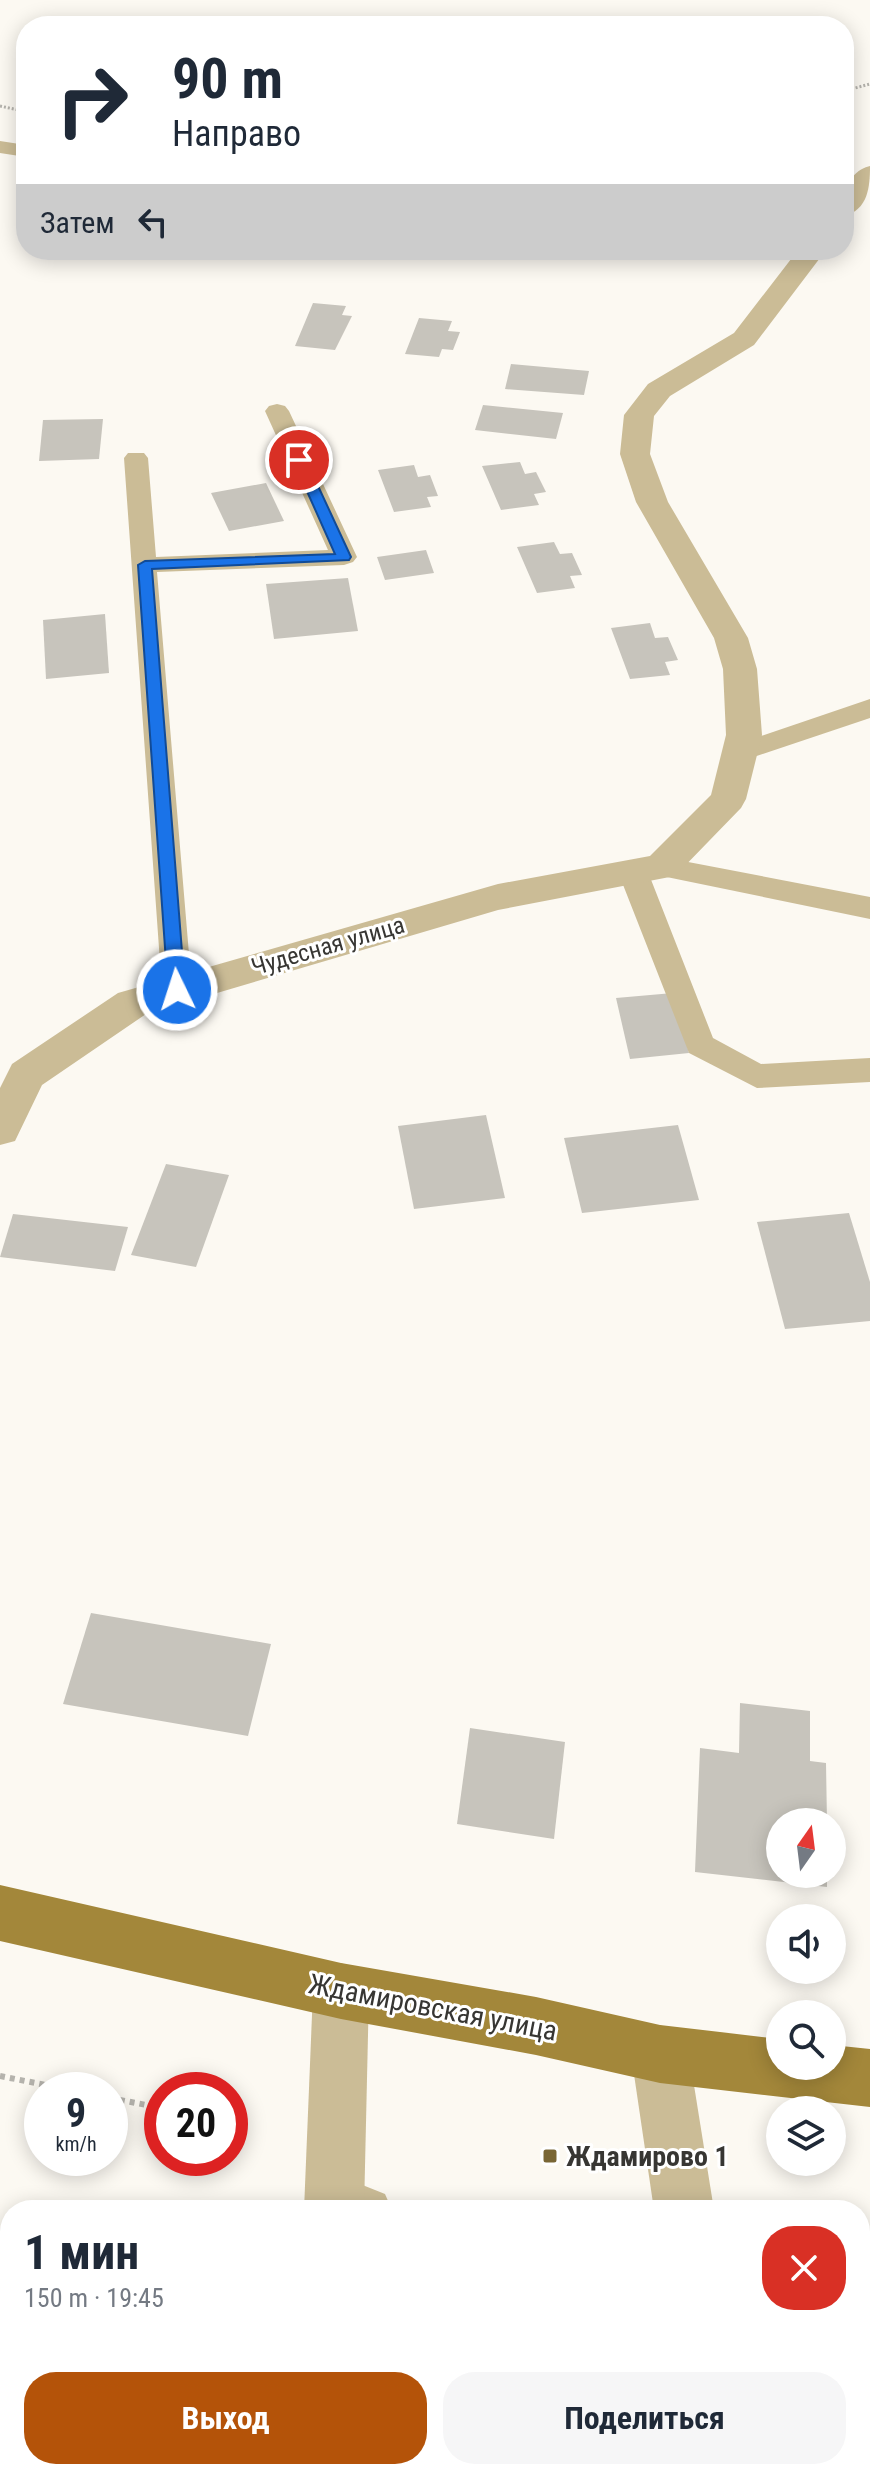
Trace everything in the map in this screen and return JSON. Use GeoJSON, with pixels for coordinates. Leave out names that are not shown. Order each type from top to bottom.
{"type":"FeatureCollection","features":[{"type":"Feature","properties":{"kind":"main road","name":"Ждамировская улица"},"geometry":{"type":"LineString","coordinates":[[0,1913],[341,1991],[536,2026],[660,2054],[870,2078]]}},
{"type":"Feature","properties":{"kind":"street"},"geometry":{"type":"LineString","coordinates":[[854,195],[870,174]]}},
{"type":"Feature","properties":{"kind":"street"},"geometry":{"type":"LineString","coordinates":[[647,869],[728,799],[744,735],[740,669],[731,638],[652,502],[635,454],[639,415],[659,390],[744,339],[804,260]]}},
{"type":"Feature","properties":{"kind":"street","name":"Чудесная улица"},"geometry":{"type":"LineString","coordinates":[[0,1129],[27,1075],[132,1003],[498,897],[647,869]]}},
{"type":"Feature","properties":{"kind":"street"},"geometry":{"type":"LineString","coordinates":[[341,1991],[346,2200]]}},
{"type":"Feature","properties":{"kind":"street"},"geometry":{"type":"LineString","coordinates":[[660,2054],[682,2200]]}},
{"type":"Feature","properties":{"kind":"lane"},"geometry":{"type":"LineString","coordinates":[[145,565],[344,557],[277,411]]}},
{"type":"Feature","properties":{"kind":"lane"},"geometry":{"type":"LineString","coordinates":[[136,458],[177,990]]}},
{"type":"Feature","properties":{"kind":"lane"},"geometry":{"type":"LineString","coordinates":[[739,753],[870,708]]}},
{"type":"Feature","properties":{"kind":"lane"},"geometry":{"type":"LineString","coordinates":[[870,908],[647,869],[700,1045],[757,1076],[870,1070]]}},
{"type":"Feature","properties":{"kind":"path"},"geometry":{"type":"LineString","coordinates":[[0,2076],[24,2081]]}},
{"type":"Feature","properties":{"kind":"building"},"geometry":{"type":"Polygon","coordinates":[[[313,303],[346,306],[342,315],[352,316],[335,350],[295,346],[313,303]]]}},
{"type":"Feature","properties":{"kind":"building"},"geometry":{"type":"Polygon","coordinates":[[[419,318],[452,321],[448,331],[460,332],[453,350],[442,349],[439,357],[405,354],[419,318]]]}},
{"type":"Feature","properties":{"kind":"building"},"geometry":{"type":"Polygon","coordinates":[[[511,364],[589,371],[584,395],[505,389],[511,364]]]}},
{"type":"Feature","properties":{"kind":"building"},"geometry":{"type":"Polygon","coordinates":[[[483,405],[563,413],[556,439],[475,430],[483,405]]]}},
{"type":"Feature","properties":{"kind":"building"},"geometry":{"type":"Polygon","coordinates":[[[103,419],[99,459],[39,461],[43,420],[103,419]]]}},
{"type":"Feature","properties":{"kind":"building"},"geometry":{"type":"Polygon","coordinates":[[[520,462],[525,474],[536,472],[546,492],[534,494],[539,505],[501,510],[482,466],[520,462]]]}},
{"type":"Feature","properties":{"kind":"building"},"geometry":{"type":"Polygon","coordinates":[[[414,465],[418,477],[430,475],[438,496],[427,497],[431,507],[394,512],[378,470],[414,465]]]}},
{"type":"Feature","properties":{"kind":"building"},"geometry":{"type":"Polygon","coordinates":[[[266,483],[284,521],[229,531],[211,493],[266,483]]]}},
{"type":"Feature","properties":{"kind":"building"},"geometry":{"type":"Polygon","coordinates":[[[554,542],[560,554],[572,553],[582,575],[570,576],[575,588],[537,593],[517,547],[554,542]]]}},
{"type":"Feature","properties":{"kind":"building"},"geometry":{"type":"Polygon","coordinates":[[[426,550],[434,573],[385,580],[377,557],[426,550]]]}},
{"type":"Feature","properties":{"kind":"building"},"geometry":{"type":"Polygon","coordinates":[[[348,578],[358,631],[274,639],[266,584],[348,578]]]}},
{"type":"Feature","properties":{"kind":"building"},"geometry":{"type":"Polygon","coordinates":[[[105,614],[109,673],[46,679],[43,620],[105,614]]]}},
{"type":"Feature","properties":{"kind":"building"},"geometry":{"type":"Polygon","coordinates":[[[650,623],[655,638],[668,637],[678,660],[665,662],[670,675],[630,679],[611,628],[650,623]]]}},
{"type":"Feature","properties":{"kind":"building"},"geometry":{"type":"Polygon","coordinates":[[[673,993],[689,1053],[630,1059],[616,998],[673,993]]]}},
{"type":"Feature","properties":{"kind":"building"},"geometry":{"type":"Polygon","coordinates":[[[486,1115],[505,1198],[414,1209],[398,1126],[486,1115]]]}},
{"type":"Feature","properties":{"kind":"building"},"geometry":{"type":"Polygon","coordinates":[[[678,1125],[699,1200],[582,1213],[564,1138],[678,1125]]]}},
{"type":"Feature","properties":{"kind":"building"},"geometry":{"type":"Polygon","coordinates":[[[166,1164],[229,1175],[196,1267],[131,1255],[166,1164]]]}},
{"type":"Feature","properties":{"kind":"building"},"geometry":{"type":"Polygon","coordinates":[[[849,1213],[870,1282],[870,1321],[785,1329],[757,1222],[849,1213]]]}},
{"type":"Feature","properties":{"kind":"building"},"geometry":{"type":"Polygon","coordinates":[[[13,1214],[128,1227],[115,1271],[0,1257],[13,1214]]]}},
{"type":"Feature","properties":{"kind":"building"},"geometry":{"type":"Polygon","coordinates":[[[91,1613],[271,1644],[248,1736],[63,1704],[91,1613]]]}},
{"type":"Feature","properties":{"kind":"building"},"geometry":{"type":"Polygon","coordinates":[[[740,1703],[810,1711],[810,1761],[826,1763],[827,1808],[766,1808],[766,1880],[695,1872],[700,1748],[739,1753],[740,1703]]]}},
{"type":"Feature","properties":{"kind":"building"},"geometry":{"type":"Polygon","coordinates":[[[470,1728],[565,1742],[554,1839],[457,1824],[470,1728]]]}},
{"type":"Feature","properties":{"kind":"place","name":"Ждамирово 1"},"geometry":{"type":"Point","coordinates":[550,2156]}},
{"type":"Feature","properties":{"kind":"route"},"geometry":{"type":"LineString","coordinates":[[177,990],[145,565],[344,557],[299,460]]}}]}
